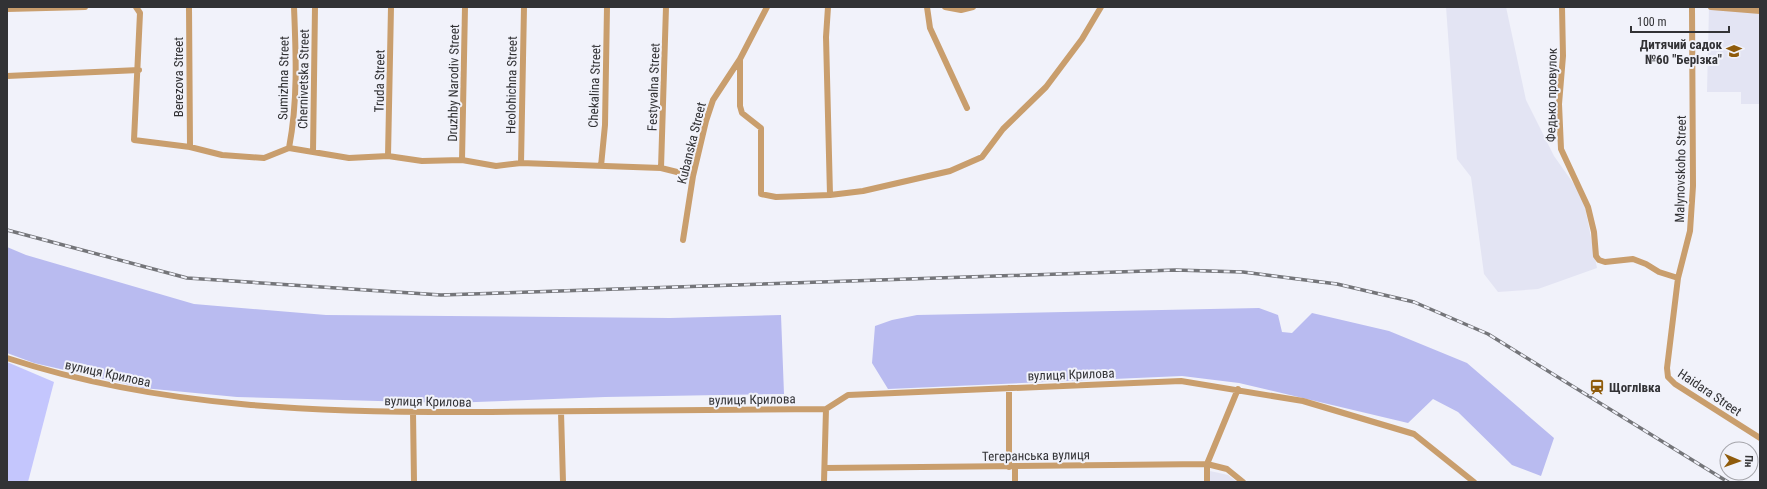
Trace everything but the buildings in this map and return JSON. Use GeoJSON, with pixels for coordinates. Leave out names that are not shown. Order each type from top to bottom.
{"type":"FeatureCollection","features":[{"type":"Feature","properties":{"kind":"street"},"geometry":{"type":"LineString","coordinates":[[7,9],[85,7]]}},
{"type":"Feature","properties":{"kind":"street"},"geometry":{"type":"LineString","coordinates":[[136,7],[140,13],[139,70],[134,140],[190,147],[222,155],[264,158],[289,148],[349,158],[388,156],[422,161],[462,160],[496,166],[521,163],[661,168],[693,176]]}},
{"type":"Feature","properties":{"kind":"street","name":"Berezova Street"},"geometry":{"type":"LineString","coordinates":[[189,7],[190,147]]}},
{"type":"Feature","properties":{"kind":"street","name":"Sumizhna Street"},"geometry":{"type":"LineString","coordinates":[[289,148],[295,117],[296,55],[294,7]]}},
{"type":"Feature","properties":{"kind":"street","name":"Chernivetska Street"},"geometry":{"type":"LineString","coordinates":[[313,152],[315,7]]}},
{"type":"Feature","properties":{"kind":"street","name":"Truda Street"},"geometry":{"type":"LineString","coordinates":[[388,156],[391,7]]}},
{"type":"Feature","properties":{"kind":"street","name":"Druzhby Narodiv Street"},"geometry":{"type":"LineString","coordinates":[[462,160],[465,7]]}},
{"type":"Feature","properties":{"kind":"street","name":"Heolohichna Street"},"geometry":{"type":"LineString","coordinates":[[521,163],[524,7]]}},
{"type":"Feature","properties":{"kind":"street","name":"Chekalina Street"},"geometry":{"type":"LineString","coordinates":[[601,166],[605,125],[607,7]]}},
{"type":"Feature","properties":{"kind":"street","name":"Festyvalna Street"},"geometry":{"type":"LineString","coordinates":[[661,168],[666,7]]}},
{"type":"Feature","properties":{"kind":"street","name":"Kubanska Street"},"geometry":{"type":"LineString","coordinates":[[682,240],[693,176],[706,121],[714,100],[740,59],[767,7]]}},
{"type":"Feature","properties":{"kind":"street"},"geometry":{"type":"LineString","coordinates":[[828,7],[826,37],[830,195]]}},
{"type":"Feature","properties":{"kind":"street"},"geometry":{"type":"LineString","coordinates":[[927,7],[930,28],[967,108]]}},
{"type":"Feature","properties":{"kind":"street"},"geometry":{"type":"LineString","coordinates":[[945,7],[961,10],[973,7]]}},
{"type":"Feature","properties":{"kind":"street","name":"Kubanska Street"},"geometry":{"type":"LineString","coordinates":[[740,59],[740,106],[742,113],[761,128],[761,194],[776,197],[830,195],[863,191],[950,171],[982,157],[1003,129],[1046,87],[1082,39],[1101,7]]}},
{"type":"Feature","properties":{"kind":"street","name":"Федько провулок"},"geometry":{"type":"LineString","coordinates":[[1562,7],[1563,56],[1559,104],[1561,149],[1588,207],[1594,232],[1596,256],[1599,260],[1604,262],[1633,259],[1646,264],[1659,272],[1678,278]]}},
{"type":"Feature","properties":{"kind":"street","name":"Malynovskoho Street"},"geometry":{"type":"LineString","coordinates":[[1668,377],[1667,368],[1678,278],[1690,231],[1693,186],[1692,7]]}},
{"type":"Feature","properties":{"kind":"street"},"geometry":{"type":"LineString","coordinates":[[1711,7],[1760,11]]}},
{"type":"Feature","properties":{"kind":"street"},"geometry":{"type":"LineString","coordinates":[[7,76],[139,70]]}},
{"type":"Feature","properties":{"kind":"street","name":"вулиця Крилова"},"geometry":{"type":"LineString","coordinates":[[7,358],[53,373],[157,395],[278,407],[413,412],[826,409],[848,395],[1181,381],[1238,389],[1303,401],[1414,434],[1474,482]]}},
{"type":"Feature","properties":{"kind":"street","name":"Haidara Street"},"geometry":{"type":"LineString","coordinates":[[1668,377],[1676,384],[1760,438]]}},
{"type":"Feature","properties":{"kind":"street"},"geometry":{"type":"LineString","coordinates":[[1010,388],[1012,467],[1015,482]]}},
{"type":"Feature","properties":{"kind":"street"},"geometry":{"type":"LineString","coordinates":[[1207,482],[1207,464],[1238,389]]}},
{"type":"Feature","properties":{"kind":"street"},"geometry":{"type":"LineString","coordinates":[[824,482],[826,409]]}},
{"type":"Feature","properties":{"kind":"street"},"geometry":{"type":"LineString","coordinates":[[413,412],[414,482]]}},
{"type":"Feature","properties":{"kind":"street"},"geometry":{"type":"LineString","coordinates":[[561,412],[563,482]]}},
{"type":"Feature","properties":{"kind":"street","name":"Тегеранська вулиця"},"geometry":{"type":"LineString","coordinates":[[825,468],[1207,464],[1227,469],[1243,482]]}},
{"type":"Feature","properties":{"kind":"shaded area"},"geometry":{"type":"Polygon","coordinates":[[[1446,7],[1506,7],[1526,100],[1554,156],[1583,197],[1597,268],[1538,289],[1498,292],[1484,274],[1471,177],[1457,159],[1446,7]]]}},
{"type":"Feature","properties":{"kind":"shaded area","name":"Дитячий садок №60 \"Берізка\""},"geometry":{"type":"Polygon","coordinates":[[[1709,7],[1760,11],[1760,104],[1741,104],[1741,92],[1707,92],[1709,7]]]}},
{"type":"Feature","properties":{"kind":"shaded area"},"geometry":{"type":"Polygon","coordinates":[[[7,247],[26,255],[194,304],[326,315],[670,318],[781,315],[784,394],[605,397],[449,403],[237,397],[143,388],[34,363],[7,353],[7,247]]]}},
{"type":"Feature","properties":{"kind":"shaded area"},"geometry":{"type":"Polygon","coordinates":[[[1259,308],[1278,315],[1282,332],[1292,333],[1312,313],[1389,331],[1467,363],[1554,438],[1541,476],[1512,465],[1458,412],[1433,399],[1408,423],[1239,383],[1182,376],[888,389],[872,363],[875,326],[892,320],[917,315],[1259,308]]]}},
{"type":"Feature","properties":{"kind":"shaded area"},"geometry":{"type":"Polygon","coordinates":[[[7,362],[54,382],[28,482],[7,482],[7,362]]]}},
{"type":"Feature","properties":{"kind":"shaded area"},"geometry":{"type":"Polygon","coordinates":[[[1210,471],[1228,475],[1237,482],[1210,482],[1210,471]]]}},
{"type":"Feature","properties":{"kind":"railway"},"geometry":{"type":"LineString","coordinates":[[7,230],[187,278],[441,295],[1175,270],[1243,272],[1337,284],[1414,302],[1488,334],[1728,482]]}},
{"type":"Feature","properties":{"kind":"place","name":"Дитячий садок №60 \"Берізка\""},"geometry":{"type":"Point","coordinates":[1734,51]}},
{"type":"Feature","properties":{"kind":"place","name":"Щоглівка"},"geometry":{"type":"Point","coordinates":[1597,387]}}]}
